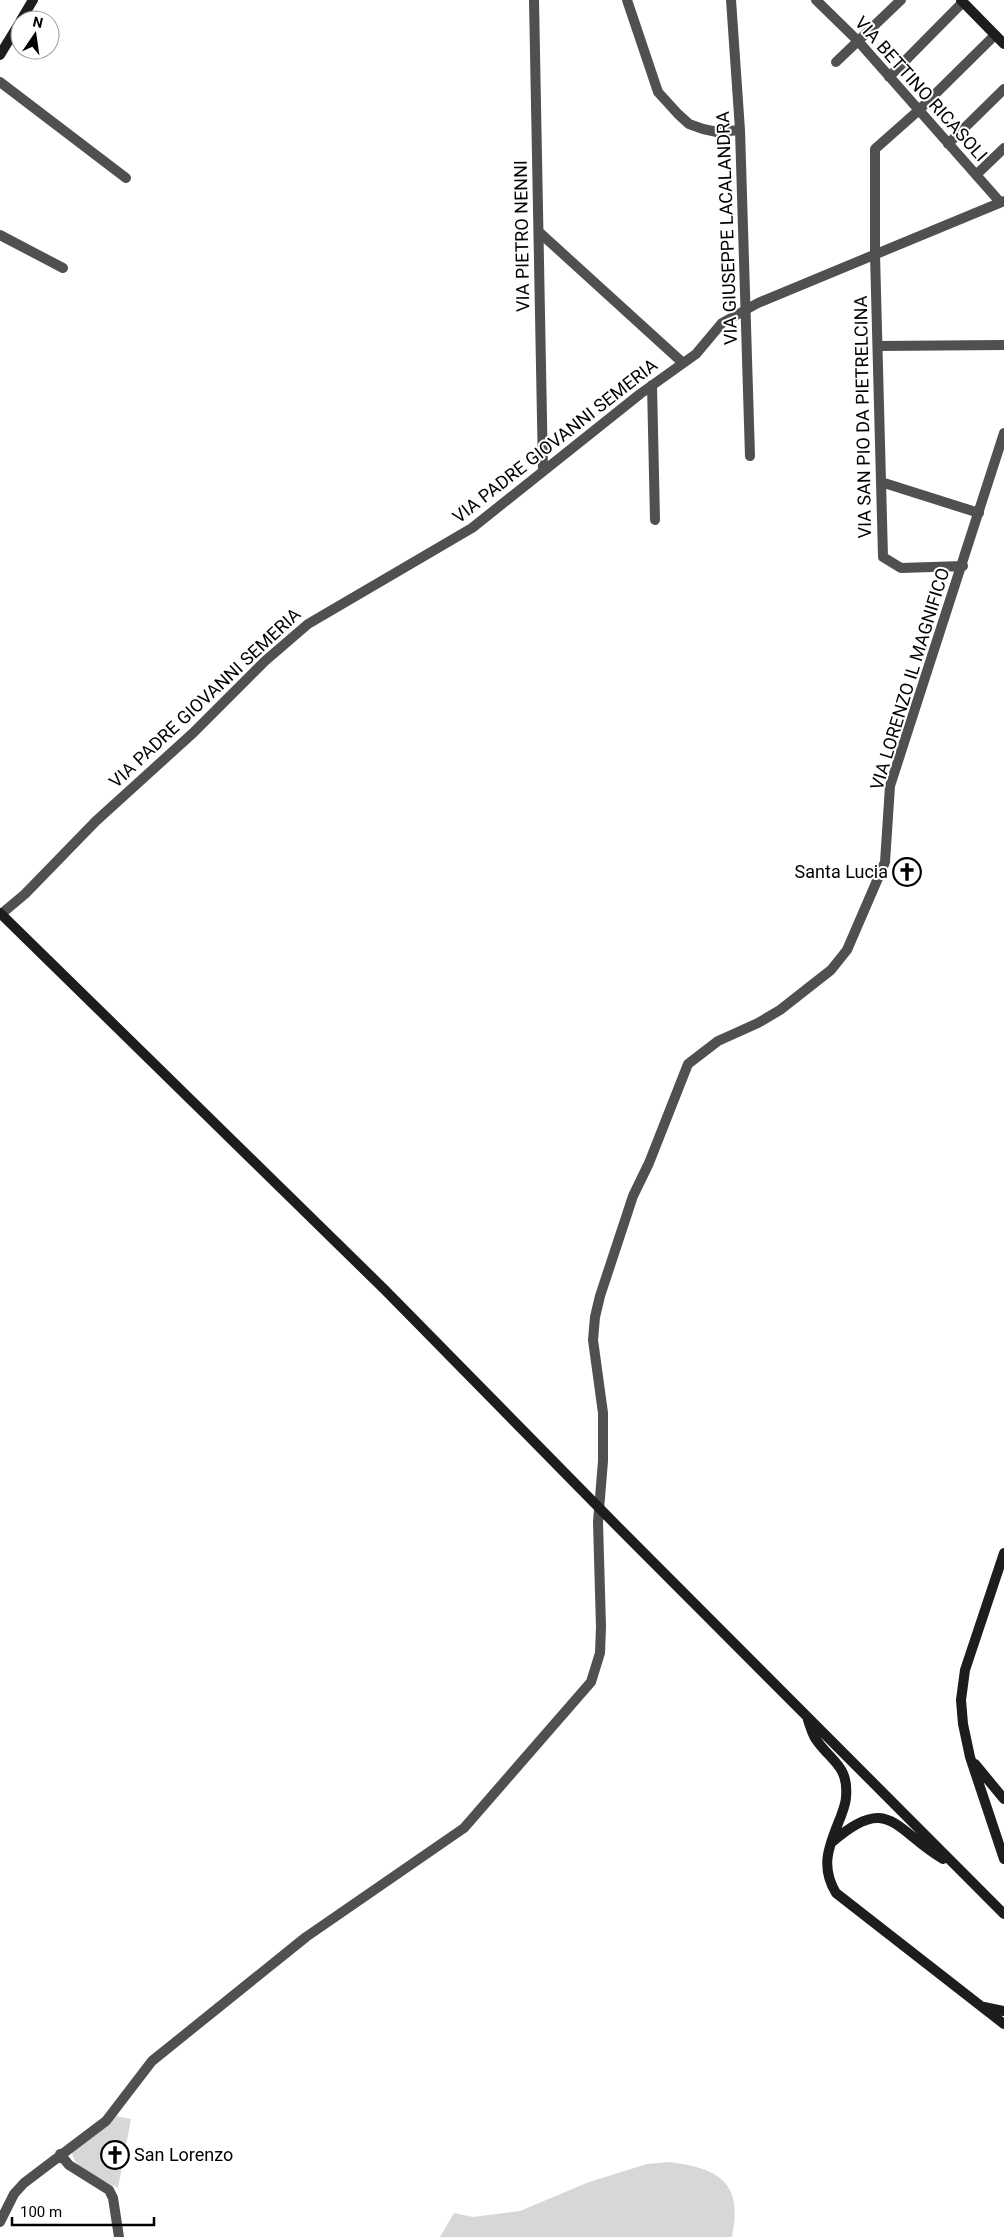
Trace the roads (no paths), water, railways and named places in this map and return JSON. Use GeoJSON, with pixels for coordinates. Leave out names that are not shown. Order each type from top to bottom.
{"type":"FeatureCollection","features":[{"type":"Feature","properties":{"kind":"main road"},"geometry":{"type":"LineString","coordinates":[[962,1],[1004,44]]}},
{"type":"Feature","properties":{"kind":"main road"},"geometry":{"type":"LineString","coordinates":[[0,55],[10,38]]}},
{"type":"Feature","properties":{"kind":"main road"},"geometry":{"type":"LineString","coordinates":[[0,914],[385,1290],[616,1526],[1004,1914]]}},
{"type":"Feature","properties":{"kind":"main road"},"geometry":{"type":"LineString","coordinates":[[1003,1852],[970,1757],[962,1724],[961,1700],[965,1670],[1004,1553]]}},
{"type":"Feature","properties":{"kind":"main road"},"geometry":{"type":"LineString","coordinates":[[807,1717],[815,1738],[838,1763],[846,1779],[846,1799],[830,1844],[826,1863],[829,1881],[836,1893],[1004,2024]]}},
{"type":"Feature","properties":{"kind":"main road"},"geometry":{"type":"LineString","coordinates":[[970,1757],[1004,1800]]}},
{"type":"Feature","properties":{"kind":"main road"},"geometry":{"type":"LineString","coordinates":[[830,1844],[848,1828],[867,1818],[886,1819],[904,1828],[928,1851],[954,1866]]}},
{"type":"Feature","properties":{"kind":"main road"},"geometry":{"type":"LineString","coordinates":[[981,2006],[1003,2011]]}},
{"type":"Feature","properties":{"kind":"street","name":"VIA PIETRO NENNI"},"geometry":{"type":"LineString","coordinates":[[534,0],[543,471]]}},
{"type":"Feature","properties":{"kind":"street"},"geometry":{"type":"LineString","coordinates":[[627,0],[658,92],[690,124],[703,130],[716,132],[740,130]]}},
{"type":"Feature","properties":{"kind":"street","name":"VIA GIUSEPPE LACALANDRA"},"geometry":{"type":"LineString","coordinates":[[731,0],[740,130],[747,309],[750,456]]}},
{"type":"Feature","properties":{"kind":"street","name":"VIA BETTINO RICASOLI"},"geometry":{"type":"LineString","coordinates":[[816,0],[858,41],[948,144],[1002,201]]}},
{"type":"Feature","properties":{"kind":"street"},"geometry":{"type":"LineString","coordinates":[[836,62],[901,0]]}},
{"type":"Feature","properties":{"kind":"street"},"geometry":{"type":"LineString","coordinates":[[889,76],[962,1]]}},
{"type":"Feature","properties":{"kind":"street","name":"VIA SAN PIO DA PIETRELCINA"},"geometry":{"type":"LineString","coordinates":[[963,566],[900,568],[883,557],[875,254],[875,149],[919,110],[995,35]]}},
{"type":"Feature","properties":{"kind":"street"},"geometry":{"type":"LineString","coordinates":[[0,82],[126,178]]}},
{"type":"Feature","properties":{"kind":"street"},"geometry":{"type":"LineString","coordinates":[[948,144],[1004,89]]}},
{"type":"Feature","properties":{"kind":"street"},"geometry":{"type":"LineString","coordinates":[[976,175],[1004,148]]}},
{"type":"Feature","properties":{"kind":"street","name":"VIA PADRE GIOVANNI SEMERIA"},"geometry":{"type":"LineString","coordinates":[[0,914],[25,894],[96,821],[193,733],[265,661],[308,624],[472,528],[652,386],[696,354],[722,323],[747,309],[1002,201]]}},
{"type":"Feature","properties":{"kind":"street","name":"VIA PADRE GIOVANNI SEMERIA"},"geometry":{"type":"LineString","coordinates":[[539,232],[683,363]]}},
{"type":"Feature","properties":{"kind":"street"},"geometry":{"type":"LineString","coordinates":[[0,235],[62,268]]}},
{"type":"Feature","properties":{"kind":"street"},"geometry":{"type":"LineString","coordinates":[[878,346],[1004,345]]}},
{"type":"Feature","properties":{"kind":"street"},"geometry":{"type":"LineString","coordinates":[[652,386],[655,520]]}},
{"type":"Feature","properties":{"kind":"street","name":"VIA LORENZO IL MAGNIFICO"},"geometry":{"type":"LineString","coordinates":[[0,2222],[14,2194],[24,2183],[106,2121],[145,2070],[160,2055],[306,1937],[464,1828],[592,1682],[600,1653],[598,1522],[603,1461],[603,1413],[593,1340],[595,1317],[634,1196],[688,1064],[718,1041],[758,1023],[780,1010],[831,970],[848,950],[885,862],[890,786],[963,566],[1004,433]]}},
{"type":"Feature","properties":{"kind":"street"},"geometry":{"type":"LineString","coordinates":[[881,482],[979,513]]}},
{"type":"Feature","properties":{"kind":"street"},"geometry":{"type":"LineString","coordinates":[[60,2154],[69,2165],[109,2190],[113,2198],[119,2237]]}},
{"type":"Feature","properties":{"kind":"place","name":"Santa Lucia"},"geometry":{"type":"Point","coordinates":[907,872]}},
{"type":"Feature","properties":{"kind":"place","name":"San Lorenzo"},"geometry":{"type":"Point","coordinates":[115,2155]}}]}
